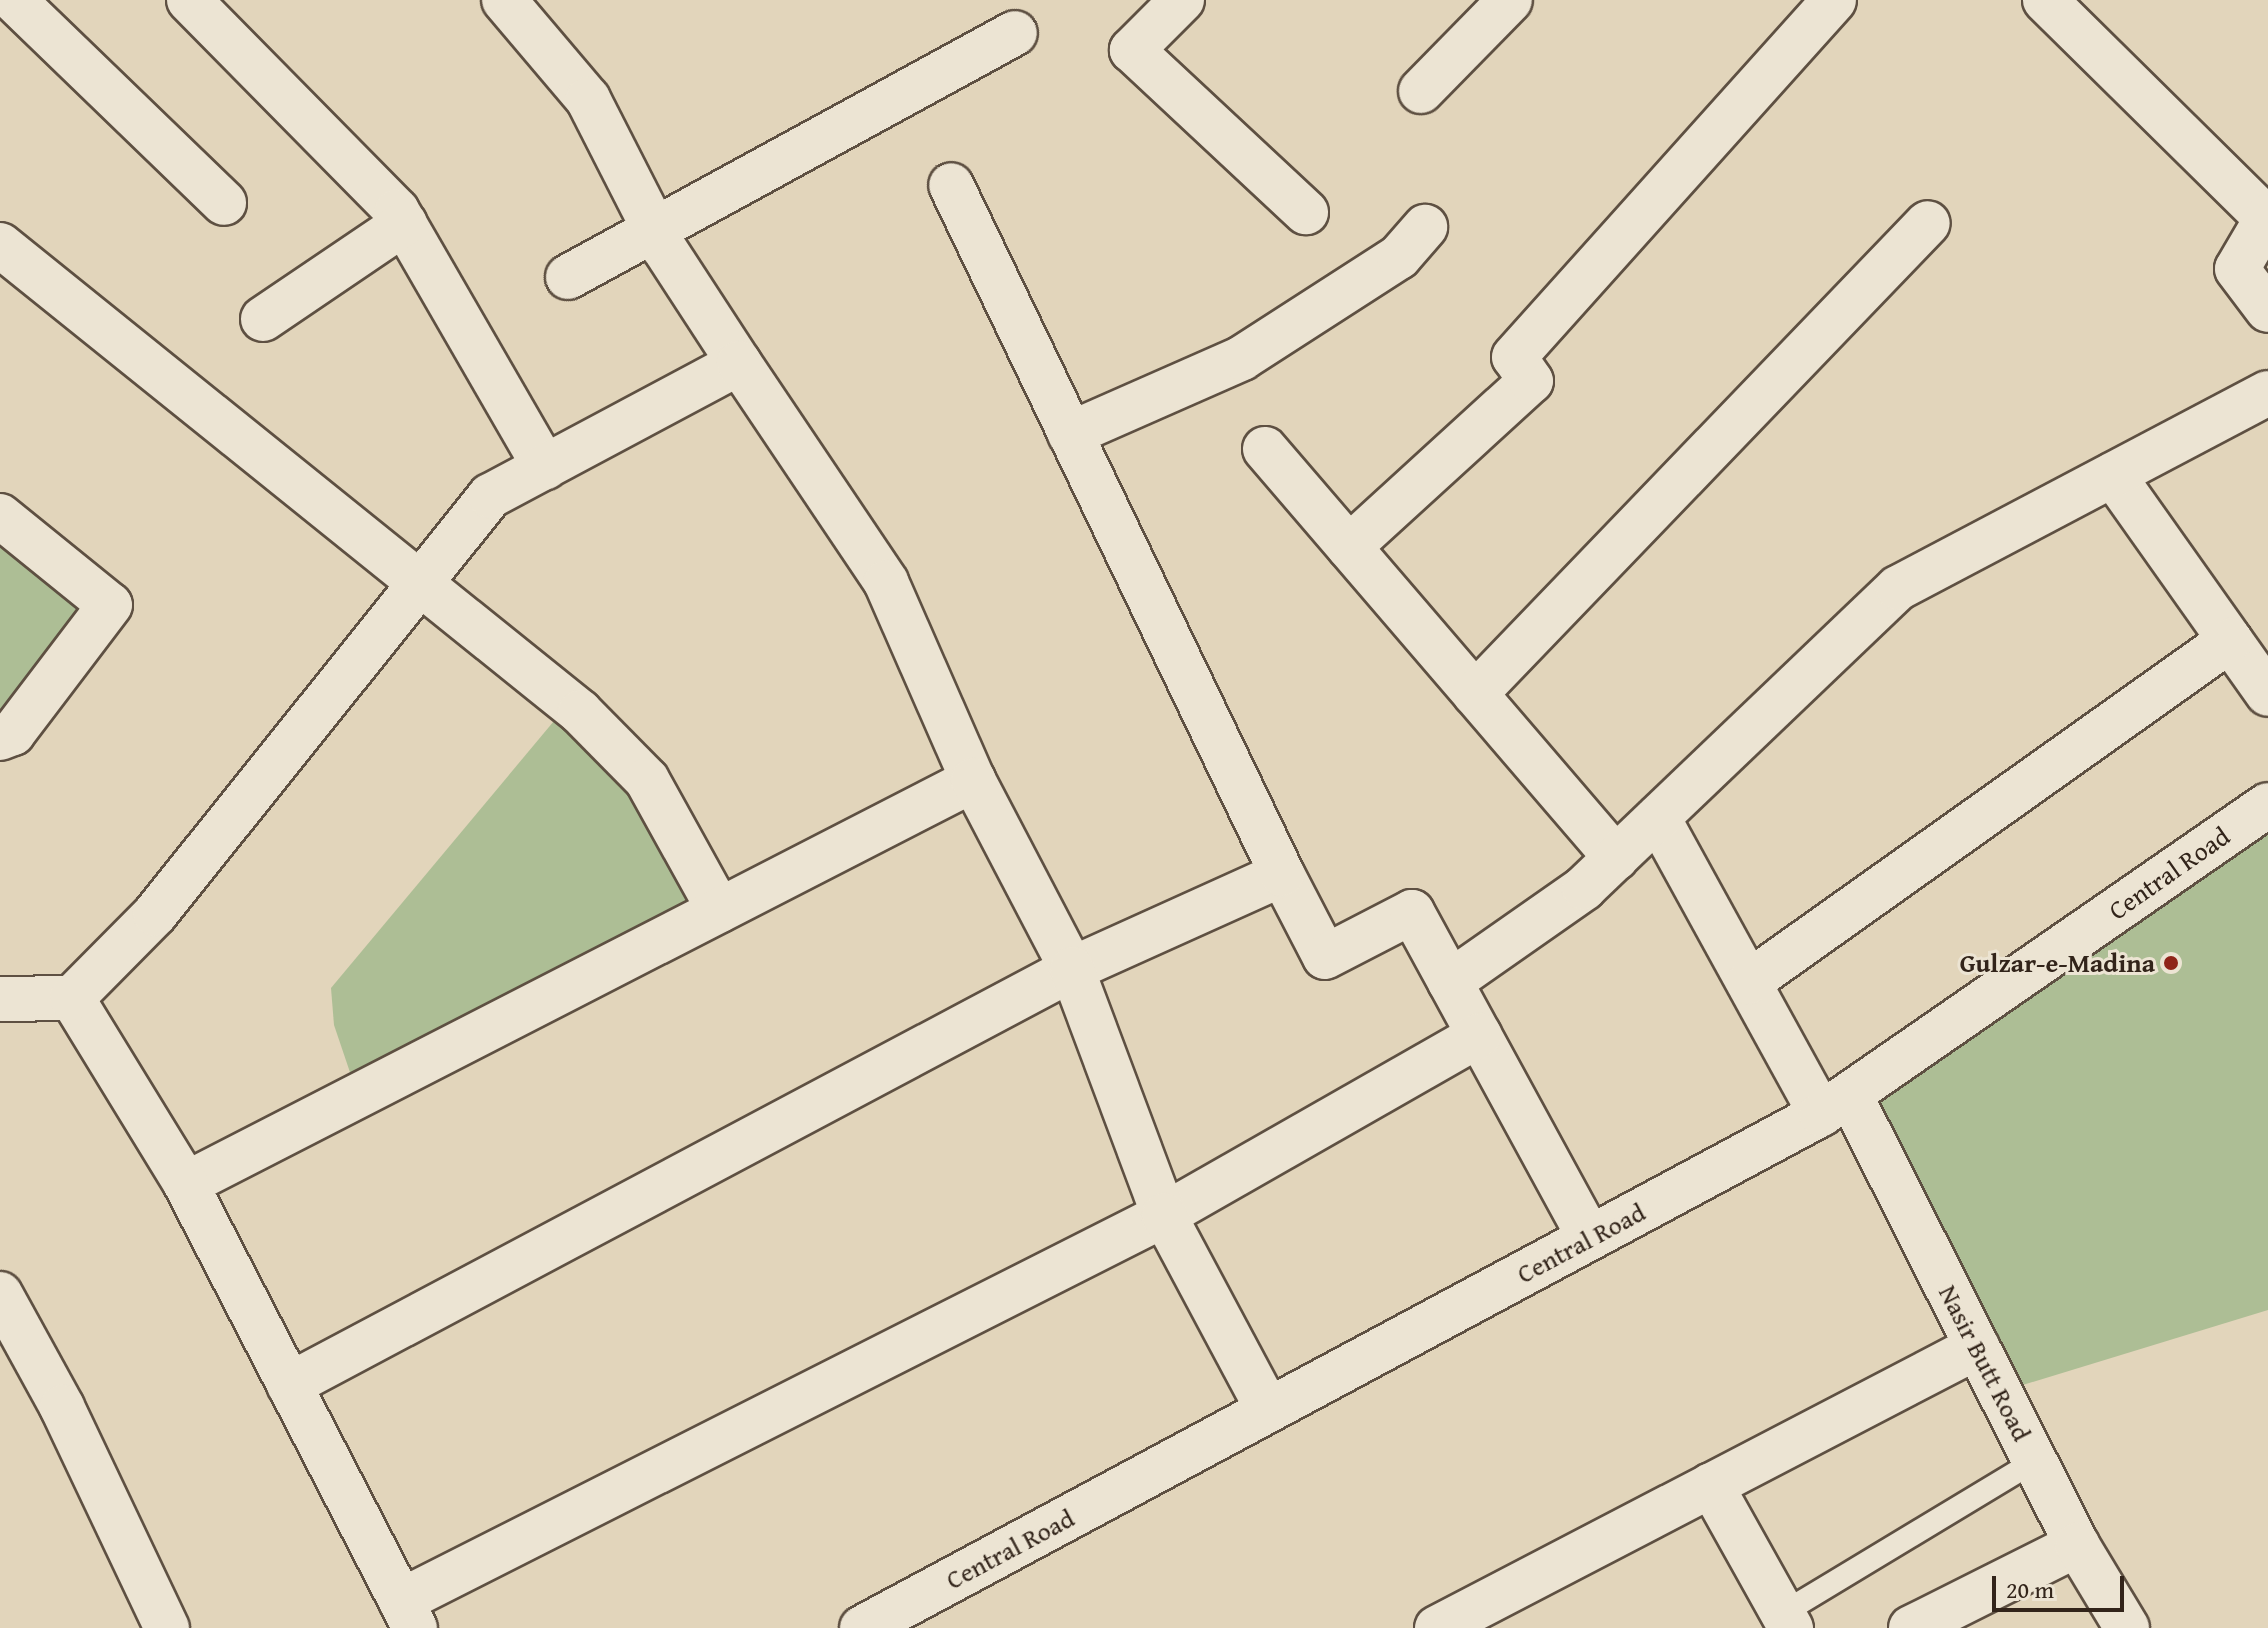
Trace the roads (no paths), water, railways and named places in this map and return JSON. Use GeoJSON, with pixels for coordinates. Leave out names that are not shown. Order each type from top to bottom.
{"type":"FeatureCollection","features":[{"type":"Feature","properties":{"kind":"street"},"geometry":{"type":"LineString","coordinates":[[14,0],[224,203]]}},
{"type":"Feature","properties":{"kind":"street"},"geometry":{"type":"LineString","coordinates":[[189,0],[405,223],[545,467]]}},
{"type":"Feature","properties":{"kind":"street"},"geometry":{"type":"LineString","coordinates":[[504,0],[588,99],[655,231],[886,582],[973,780],[1072,969],[1164,1215],[1268,1410]]}},
{"type":"Feature","properties":{"kind":"street"},"geometry":{"type":"LineString","coordinates":[[1182,0],[1132,50],[1306,212]]}},
{"type":"Feature","properties":{"kind":"street"},"geometry":{"type":"LineString","coordinates":[[1421,91],[1510,0]]}},
{"type":"Feature","properties":{"kind":"street"},"geometry":{"type":"LineString","coordinates":[[1349,547],[1531,381],[1514,357],[1834,0]]}},
{"type":"Feature","properties":{"kind":"street"},"geometry":{"type":"LineString","coordinates":[[2045,0],[2267,217],[2237,269],[2268,310]]}},
{"type":"Feature","properties":{"kind":"street"},"geometry":{"type":"LineString","coordinates":[[568,277],[1015,33]]}},
{"type":"Feature","properties":{"kind":"street"},"geometry":{"type":"LineString","coordinates":[[951,185],[1282,874],[1325,957],[1412,912],[1590,1238]]}},
{"type":"Feature","properties":{"kind":"street"},"geometry":{"type":"LineString","coordinates":[[263,319],[405,223]]}},
{"type":"Feature","properties":{"kind":"street"},"geometry":{"type":"LineString","coordinates":[[1475,694],[1928,223]]}},
{"type":"Feature","properties":{"kind":"street"},"geometry":{"type":"LineString","coordinates":[[1070,434],[1242,358],[1399,257],[1425,227]]}},
{"type":"Feature","properties":{"kind":"street"},"geometry":{"type":"LineString","coordinates":[[0,245],[422,581],[580,712],[647,780],[719,910]]}},
{"type":"Feature","properties":{"kind":"street"},"geometry":{"type":"LineString","coordinates":[[0,999],[72,998],[155,914],[490,496],[739,363]]}},
{"type":"Feature","properties":{"kind":"street"},"geometry":{"type":"LineString","coordinates":[[1450,982],[1584,888],[1898,588],[2268,393]]}},
{"type":"Feature","properties":{"kind":"street"},"geometry":{"type":"LineString","coordinates":[[1265,449],[1616,858]]}},
{"type":"Feature","properties":{"kind":"street"},"geometry":{"type":"LineString","coordinates":[[2113,475],[2268,694]]}},
{"type":"Feature","properties":{"kind":"street"},"geometry":{"type":"LineString","coordinates":[[0,516],[110,605],[13,733],[0,738]]}},
{"type":"Feature","properties":{"kind":"street"},"geometry":{"type":"LineString","coordinates":[[1749,982],[2230,640]]}},
{"type":"Feature","properties":{"kind":"street"},"geometry":{"type":"LineString","coordinates":[[186,1184],[973,780]]}},
{"type":"Feature","properties":{"kind":"street","name":"Central Road"},"geometry":{"type":"LineString","coordinates":[[862,1628],[1835,1105],[2268,805]]}},
{"type":"Feature","properties":{"kind":"street","name":"Nasir Butt Road"},"geometry":{"type":"LineString","coordinates":[[1658,818],[1749,982],[1835,1105],[1977,1347],[2077,1545],[2127,1628]]}},
{"type":"Feature","properties":{"kind":"street"},"geometry":{"type":"LineString","coordinates":[[289,1385],[1072,969],[1282,874]]}},
{"type":"Feature","properties":{"kind":"street"},"geometry":{"type":"LineString","coordinates":[[72,998],[186,1184],[408,1615],[1164,1215],[1479,1035]]}},
{"type":"Feature","properties":{"kind":"street"},"geometry":{"type":"LineString","coordinates":[[0,1294],[10,1304],[62,1407],[167,1628]]}},
{"type":"Feature","properties":{"kind":"street"},"geometry":{"type":"LineString","coordinates":[[1437,1628],[1977,1347]]}},
{"type":"Feature","properties":{"kind":"street"},"geometry":{"type":"LineString","coordinates":[[1711,1485],[1787,1620]]}},
{"type":"Feature","properties":{"kind":"street"},"geometry":{"type":"LineString","coordinates":[[1911,1628],[2077,1545]]}},
{"type":"Feature","properties":{"kind":"lane"},"geometry":{"type":"LineString","coordinates":[[1787,1620],[2035,1461]]}},
{"type":"Feature","properties":{"kind":"place","name":"Gulzar-e-Madina"},"geometry":{"type":"Point","coordinates":[2171,963]}}]}
